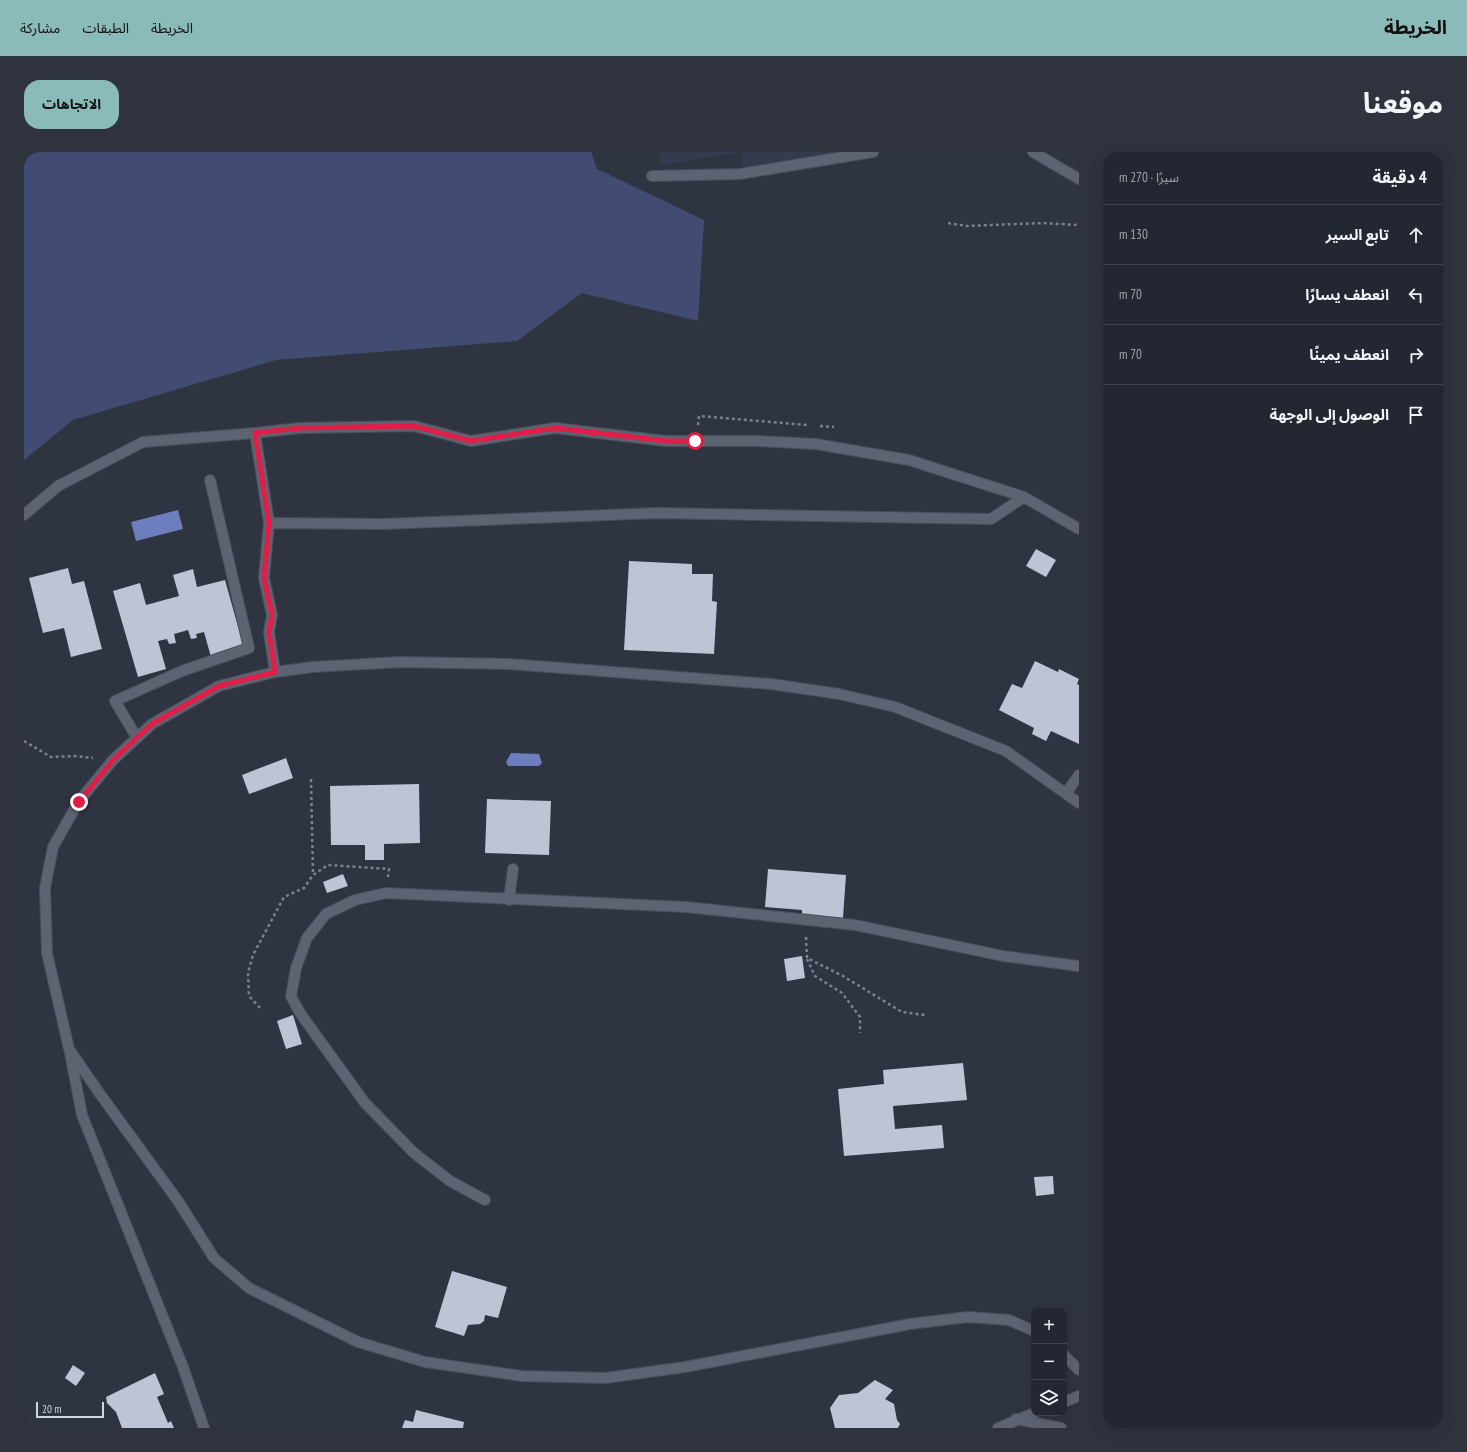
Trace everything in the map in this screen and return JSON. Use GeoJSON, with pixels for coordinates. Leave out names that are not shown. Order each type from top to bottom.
{"type":"FeatureCollection","features":[{"type":"Feature","properties":{"kind":"street"},"geometry":{"type":"LineString","coordinates":[[652,176],[740,174],[873,152]]}},
{"type":"Feature","properties":{"kind":"street"},"geometry":{"type":"LineString","coordinates":[[1033,152],[1079,179]]}},
{"type":"Feature","properties":{"kind":"street"},"geometry":{"type":"LineString","coordinates":[[24,514],[58,486],[143,442],[300,428],[414,426],[471,441],[555,428],[666,441],[758,441],[816,444],[909,460],[1024,497],[1079,529]]}},
{"type":"Feature","properties":{"kind":"street"},"geometry":{"type":"LineString","coordinates":[[255,433],[269,523],[264,578],[272,615],[269,632],[275,672]]}},
{"type":"Feature","properties":{"kind":"street"},"geometry":{"type":"LineString","coordinates":[[138,738],[115,701],[182,670],[249,648],[210,480]]}},
{"type":"Feature","properties":{"kind":"street"},"geometry":{"type":"LineString","coordinates":[[269,523],[383,524],[657,513],[991,519],[1024,497]]}},
{"type":"Feature","properties":{"kind":"street"},"geometry":{"type":"LineString","coordinates":[[204,1428],[180,1360],[82,1114],[47,953],[45,888],[53,847],[79,802],[113,760],[152,724],[219,686],[275,672],[313,667],[400,662],[509,664],[771,684],[839,694],[895,707],[999,748],[1079,803]]}},
{"type":"Feature","properties":{"kind":"street"},"geometry":{"type":"LineString","coordinates":[[1066,793],[1079,775]]}},
{"type":"Feature","properties":{"kind":"street"},"geometry":{"type":"LineString","coordinates":[[509,900],[513,869]]}},
{"type":"Feature","properties":{"kind":"street"},"geometry":{"type":"LineString","coordinates":[[485,1200],[450,1181],[414,1153],[365,1103],[300,1013],[291,996],[296,968],[307,938],[326,914],[355,900],[386,893],[509,900],[686,907],[855,925],[1003,956],[1079,966]]}},
{"type":"Feature","properties":{"kind":"street"},"geometry":{"type":"LineString","coordinates":[[69,1049],[178,1201],[214,1258],[249,1288],[288,1309],[358,1342],[425,1362],[522,1376],[605,1378],[685,1367],[910,1324],[968,1317],[1009,1320],[1031,1330]]}},
{"type":"Feature","properties":{"kind":"street"},"geometry":{"type":"LineString","coordinates":[[1067,1359],[1079,1370]]}},
{"type":"Feature","properties":{"kind":"street"},"geometry":{"type":"LineString","coordinates":[[1067,1401],[1079,1396]]}},
{"type":"Feature","properties":{"kind":"street"},"geometry":{"type":"LineString","coordinates":[[998,1428],[1016,1419],[1031,1414]]}},
{"type":"Feature","properties":{"kind":"street"},"geometry":{"type":"LineString","coordinates":[[1016,1419],[1062,1428]]}},
{"type":"Feature","properties":{"kind":"path"},"geometry":{"type":"LineString","coordinates":[[948,223],[967,226],[1042,223],[1079,225]]}},
{"type":"Feature","properties":{"kind":"path"},"geometry":{"type":"LineString","coordinates":[[24,741],[51,757],[74,756],[113,760]]}},
{"type":"Feature","properties":{"kind":"path"},"geometry":{"type":"LineString","coordinates":[[310,780],[313,875]]}},
{"type":"Feature","properties":{"kind":"path"},"geometry":{"type":"LineString","coordinates":[[260,1008],[249,996],[248,973],[253,955],[284,897],[304,888],[313,875],[328,865],[390,869],[386,893]]}},
{"type":"Feature","properties":{"kind":"path"},"geometry":{"type":"LineString","coordinates":[[806,920],[807,958],[815,976],[842,993],[860,1017],[860,1033]]}},
{"type":"Feature","properties":{"kind":"path"},"geometry":{"type":"LineString","coordinates":[[807,958],[843,976],[902,1012],[925,1015]]}},
{"type":"Feature","properties":{"kind":"shaded area"},"geometry":{"type":"Polygon","coordinates":[[[24,152],[591,152],[597,169],[704,220],[698,321],[582,293],[517,341],[276,360],[73,420],[24,460],[24,152]]]}},
{"type":"Feature","properties":{"kind":"shaded area"},"geometry":{"type":"Polygon","coordinates":[[[659,152],[741,152],[661,165],[659,152]]]}},
{"type":"Feature","properties":{"kind":"shaded area"},"geometry":{"type":"Polygon","coordinates":[[[741,152],[846,152],[744,169],[741,152]]]}},
{"type":"Feature","properties":{"kind":"shaded area"},"geometry":{"type":"Polygon","coordinates":[[[178,510],[183,529],[136,541],[131,522],[178,510]]]}},
{"type":"Feature","properties":{"kind":"shaded area"},"geometry":{"type":"Polygon","coordinates":[[[511,753],[539,754],[542,763],[539,766],[508,766],[506,762],[511,753]]]}},
{"type":"Feature","properties":{"kind":"building"},"geometry":{"type":"Polygon","coordinates":[[[1036,549],[1056,560],[1046,577],[1026,566],[1036,549]]]}},
{"type":"Feature","properties":{"kind":"building"},"geometry":{"type":"Polygon","coordinates":[[[629,561],[692,564],[692,574],[713,574],[712,601],[717,602],[714,654],[624,650],[629,561]]]}},
{"type":"Feature","properties":{"kind":"building"},"geometry":{"type":"Polygon","coordinates":[[[68,568],[72,584],[84,581],[102,649],[71,657],[64,628],[43,633],[29,578],[68,568]]]}},
{"type":"Feature","properties":{"kind":"building"},"geometry":{"type":"Polygon","coordinates":[[[193,569],[197,587],[225,580],[244,648],[211,657],[204,632],[196,634],[197,638],[191,639],[188,630],[174,634],[176,643],[169,644],[167,639],[158,641],[166,669],[138,677],[113,591],[140,583],[146,605],[179,596],[173,575],[193,569]]]}},
{"type":"Feature","properties":{"kind":"building"},"geometry":{"type":"Polygon","coordinates":[[[1035,661],[1058,672],[1059,669],[1079,679],[1077,684],[1079,685],[1079,744],[1051,731],[1046,741],[1032,734],[1034,728],[999,710],[1012,684],[1022,688],[1035,661]]]}},
{"type":"Feature","properties":{"kind":"building"},"geometry":{"type":"Polygon","coordinates":[[[286,758],[293,778],[249,794],[242,775],[286,758]]]}},
{"type":"Feature","properties":{"kind":"building"},"geometry":{"type":"Polygon","coordinates":[[[419,784],[420,843],[384,844],[384,860],[365,860],[365,845],[331,845],[330,786],[419,784]]]}},
{"type":"Feature","properties":{"kind":"building"},"geometry":{"type":"Polygon","coordinates":[[[487,799],[551,801],[549,855],[485,853],[487,799]]]}},
{"type":"Feature","properties":{"kind":"building"},"geometry":{"type":"Polygon","coordinates":[[[768,869],[846,875],[843,918],[819,916],[819,919],[802,917],[802,910],[765,907],[768,869]]]}},
{"type":"Feature","properties":{"kind":"building"},"geometry":{"type":"Polygon","coordinates":[[[343,874],[348,886],[327,893],[323,882],[343,874]]]}},
{"type":"Feature","properties":{"kind":"building"},"geometry":{"type":"Polygon","coordinates":[[[802,956],[805,978],[787,981],[784,959],[802,956]]]}},
{"type":"Feature","properties":{"kind":"building"},"geometry":{"type":"Polygon","coordinates":[[[293,1015],[302,1044],[286,1049],[277,1021],[293,1015]]]}},
{"type":"Feature","properties":{"kind":"building"},"geometry":{"type":"Polygon","coordinates":[[[963,1063],[967,1100],[893,1106],[895,1129],[942,1125],[944,1148],[844,1156],[838,1089],[884,1084],[883,1070],[963,1063]]]}},
{"type":"Feature","properties":{"kind":"building"},"geometry":{"type":"Polygon","coordinates":[[[1053,1176],[1054,1194],[1036,1196],[1034,1177],[1053,1176]]]}},
{"type":"Feature","properties":{"kind":"building"},"geometry":{"type":"Polygon","coordinates":[[[452,1271],[507,1287],[498,1318],[485,1315],[484,1321],[480,1324],[468,1325],[464,1336],[435,1327],[452,1271]]]}},
{"type":"Feature","properties":{"kind":"building"},"geometry":{"type":"Polygon","coordinates":[[[73,1365],[85,1373],[76,1386],[65,1378],[73,1365]]]}},
{"type":"Feature","properties":{"kind":"building"},"geometry":{"type":"Polygon","coordinates":[[[155,1373],[164,1394],[157,1397],[168,1423],[171,1421],[174,1428],[122,1428],[116,1412],[107,1403],[106,1397],[155,1373]]]}},
{"type":"Feature","properties":{"kind":"building"},"geometry":{"type":"Polygon","coordinates":[[[875,1380],[893,1390],[885,1399],[894,1404],[897,1420],[900,1424],[898,1428],[835,1428],[830,1408],[839,1395],[858,1393],[875,1380]]]}},
{"type":"Feature","properties":{"kind":"building"},"geometry":{"type":"Polygon","coordinates":[[[416,1410],[464,1422],[463,1428],[402,1428],[405,1420],[413,1422],[416,1410]]]}},
{"type":"Feature","properties":{"kind":"route"},"geometry":{"type":"LineString","coordinates":[[79,802],[113,760],[152,724],[219,686],[275,672],[269,632],[272,615],[264,578],[269,523],[255,433],[300,428],[414,426],[471,441],[555,428],[666,441],[695,441]]}}]}
